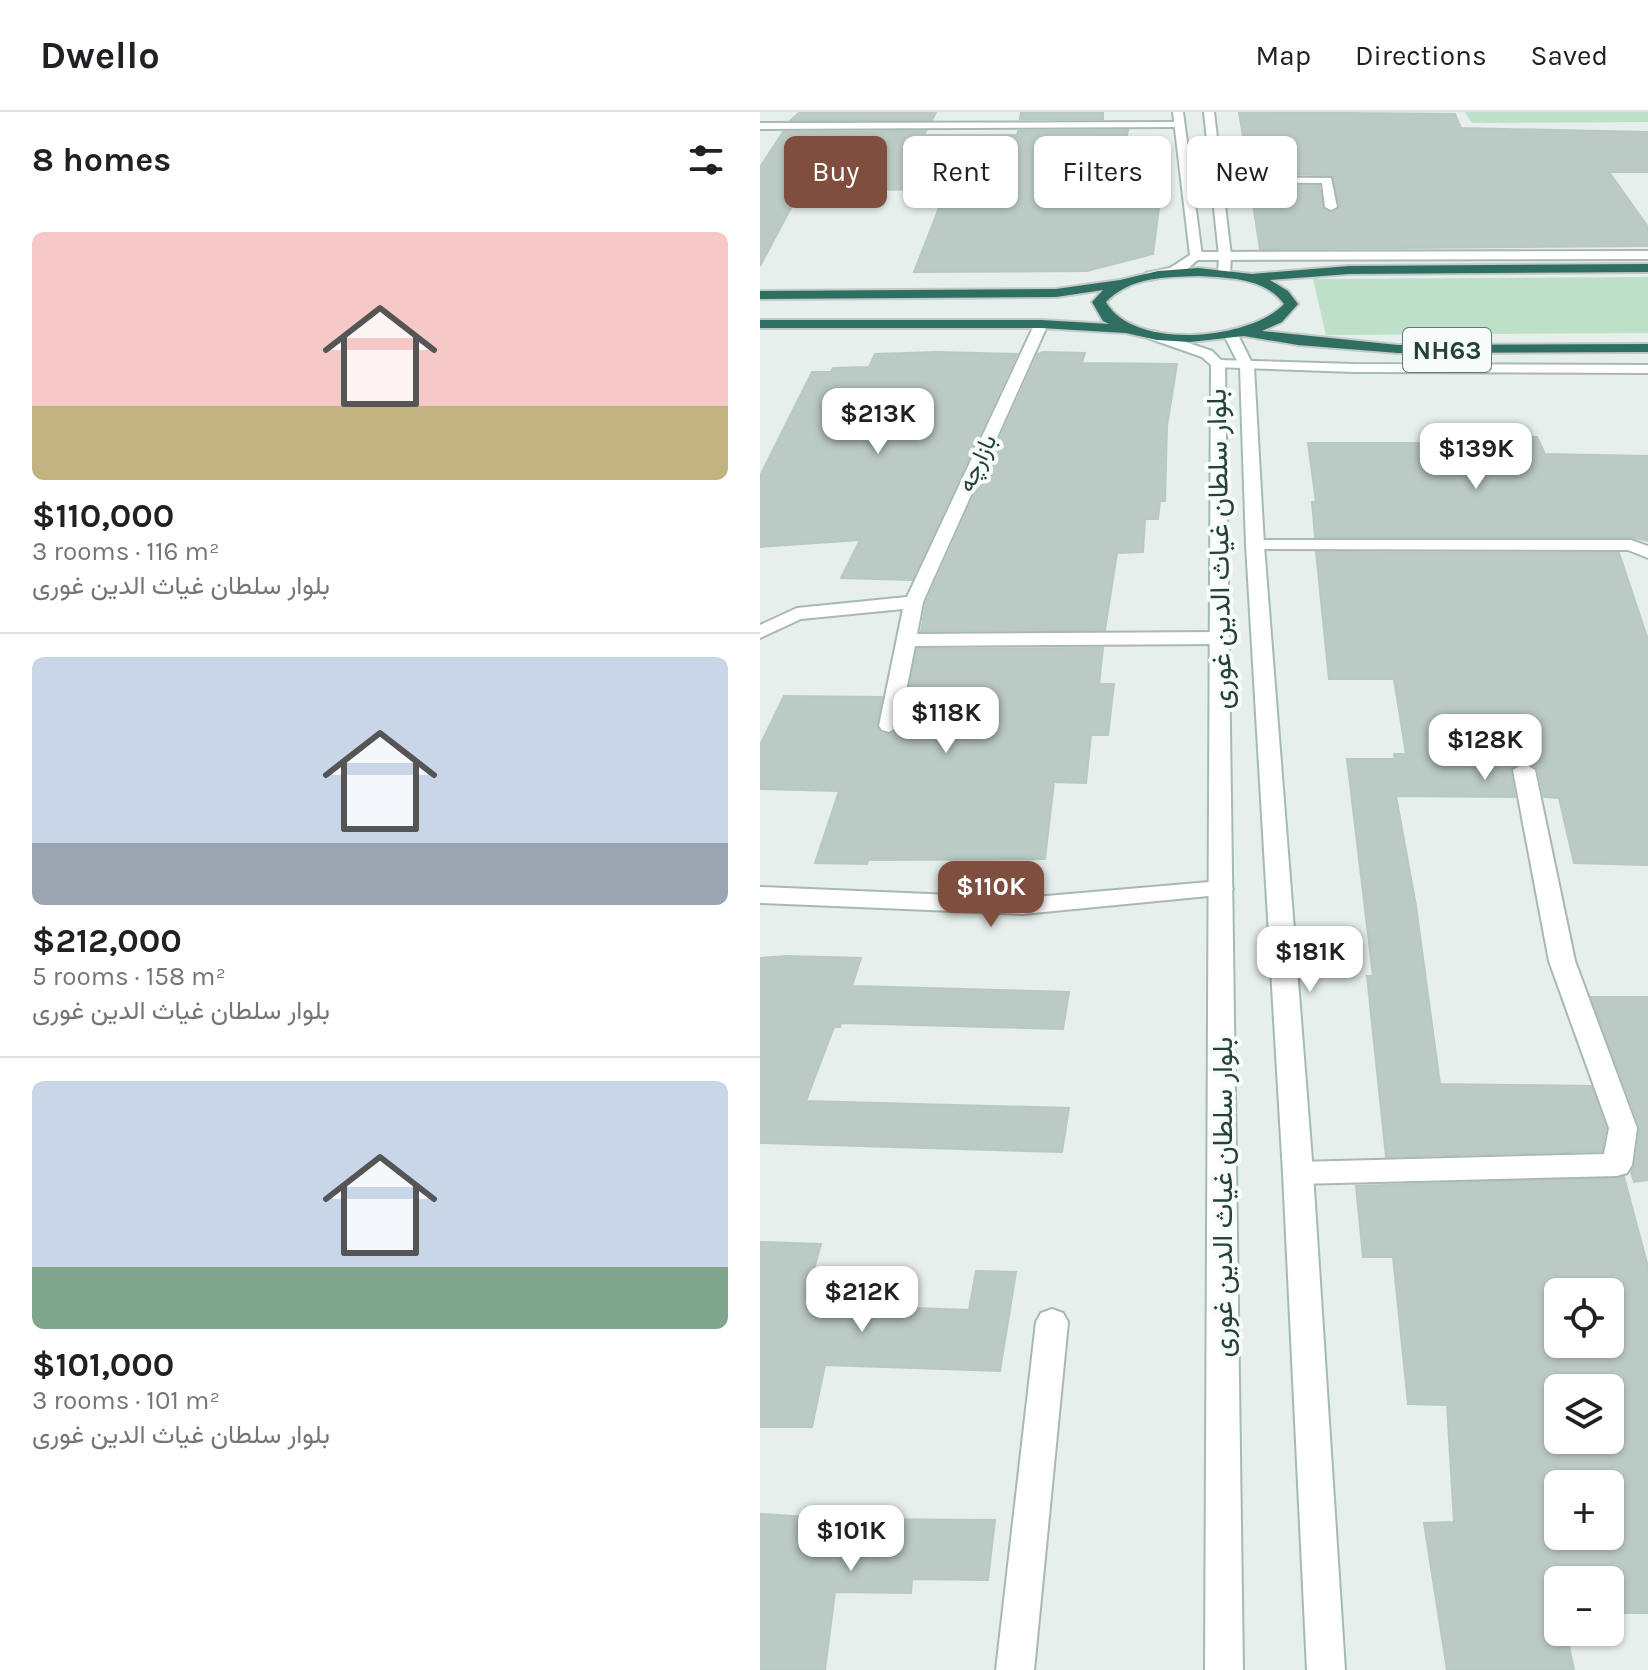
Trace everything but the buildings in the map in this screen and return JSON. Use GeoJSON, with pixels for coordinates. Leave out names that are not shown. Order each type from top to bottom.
{"type":"FeatureCollection","features":[{"type":"Feature","properties":{"kind":"highway"},"geometry":{"type":"LineString","coordinates":[[760,295],[1056,293],[1172,273],[1247,277],[1349,270],[1648,268]]}},
{"type":"Feature","properties":{"kind":"highway"},"geometry":{"type":"LineString","coordinates":[[760,324],[1041,324],[1205,338],[1239,334],[1271,325],[1286,315],[1291,304],[1285,294],[1247,277]]}},
{"type":"Feature","properties":{"kind":"highway"},"geometry":{"type":"LineString","coordinates":[[1122,284],[1106,292],[1099,302],[1100,312],[1110,321],[1141,332]]}},
{"type":"Feature","properties":{"kind":"highway","name":"NH63"},"geometry":{"type":"LineString","coordinates":[[1239,334],[1303,344],[1383,350],[1648,348]]}},
{"type":"Feature","properties":{"kind":"street"},"geometry":{"type":"LineString","coordinates":[[1209,112],[1212,136]]}},
{"type":"Feature","properties":{"kind":"street"},"geometry":{"type":"LineString","coordinates":[[760,126],[1178,118],[1196,256],[1190,264],[1171,273],[1148,276]]}},
{"type":"Feature","properties":{"kind":"street"},"geometry":{"type":"LineString","coordinates":[[1297,180],[1327,180],[1331,207]]}},
{"type":"Feature","properties":{"kind":"street"},"geometry":{"type":"LineString","coordinates":[[1220,208],[1224,274]]}},
{"type":"Feature","properties":{"kind":"street"},"geometry":{"type":"LineString","coordinates":[[1196,256],[1648,255]]}},
{"type":"Feature","properties":{"kind":"street","name":"بازارچه"},"geometry":{"type":"LineString","coordinates":[[889,726],[914,602],[1041,324]]}},
{"type":"Feature","properties":{"kind":"street","name":"بلوار سلطان غیاث الدین غوری"},"geometry":{"type":"LineString","coordinates":[[1141,332],[1207,354],[1218,364],[1224,1670]]}},
{"type":"Feature","properties":{"kind":"street"},"geometry":{"type":"LineString","coordinates":[[1239,334],[1247,367],[1255,545],[1298,1173],[1326,1670]]}},
{"type":"Feature","properties":{"kind":"street"},"geometry":{"type":"LineString","coordinates":[[1218,364],[1247,367],[1648,369]]}},
{"type":"Feature","properties":{"kind":"street"},"geometry":{"type":"LineString","coordinates":[[1255,545],[1631,545],[1648,553]]}},
{"type":"Feature","properties":{"kind":"street"},"geometry":{"type":"LineString","coordinates":[[760,632],[797,614],[914,602]]}},
{"type":"Feature","properties":{"kind":"street"},"geometry":{"type":"LineString","coordinates":[[905,640],[1221,638]]}},
{"type":"Feature","properties":{"kind":"street"},"geometry":{"type":"LineString","coordinates":[[1298,1173],[1617,1165],[1623,1128],[1562,961],[1524,770]]}},
{"type":"Feature","properties":{"kind":"street"},"geometry":{"type":"LineString","coordinates":[[760,895],[1023,906],[1221,889]]}},
{"type":"Feature","properties":{"kind":"street"},"geometry":{"type":"LineString","coordinates":[[1015,1670],[1052,1322]]}},
{"type":"Feature","properties":{"kind":"green space"},"geometry":{"type":"Polygon","coordinates":[[[1465,112],[1648,112],[1648,122],[1472,123],[1465,112]]]}},
{"type":"Feature","properties":{"kind":"green space"},"geometry":{"type":"Polygon","coordinates":[[[1648,277],[1648,333],[1326,335],[1313,279],[1648,277]]]}}]}
